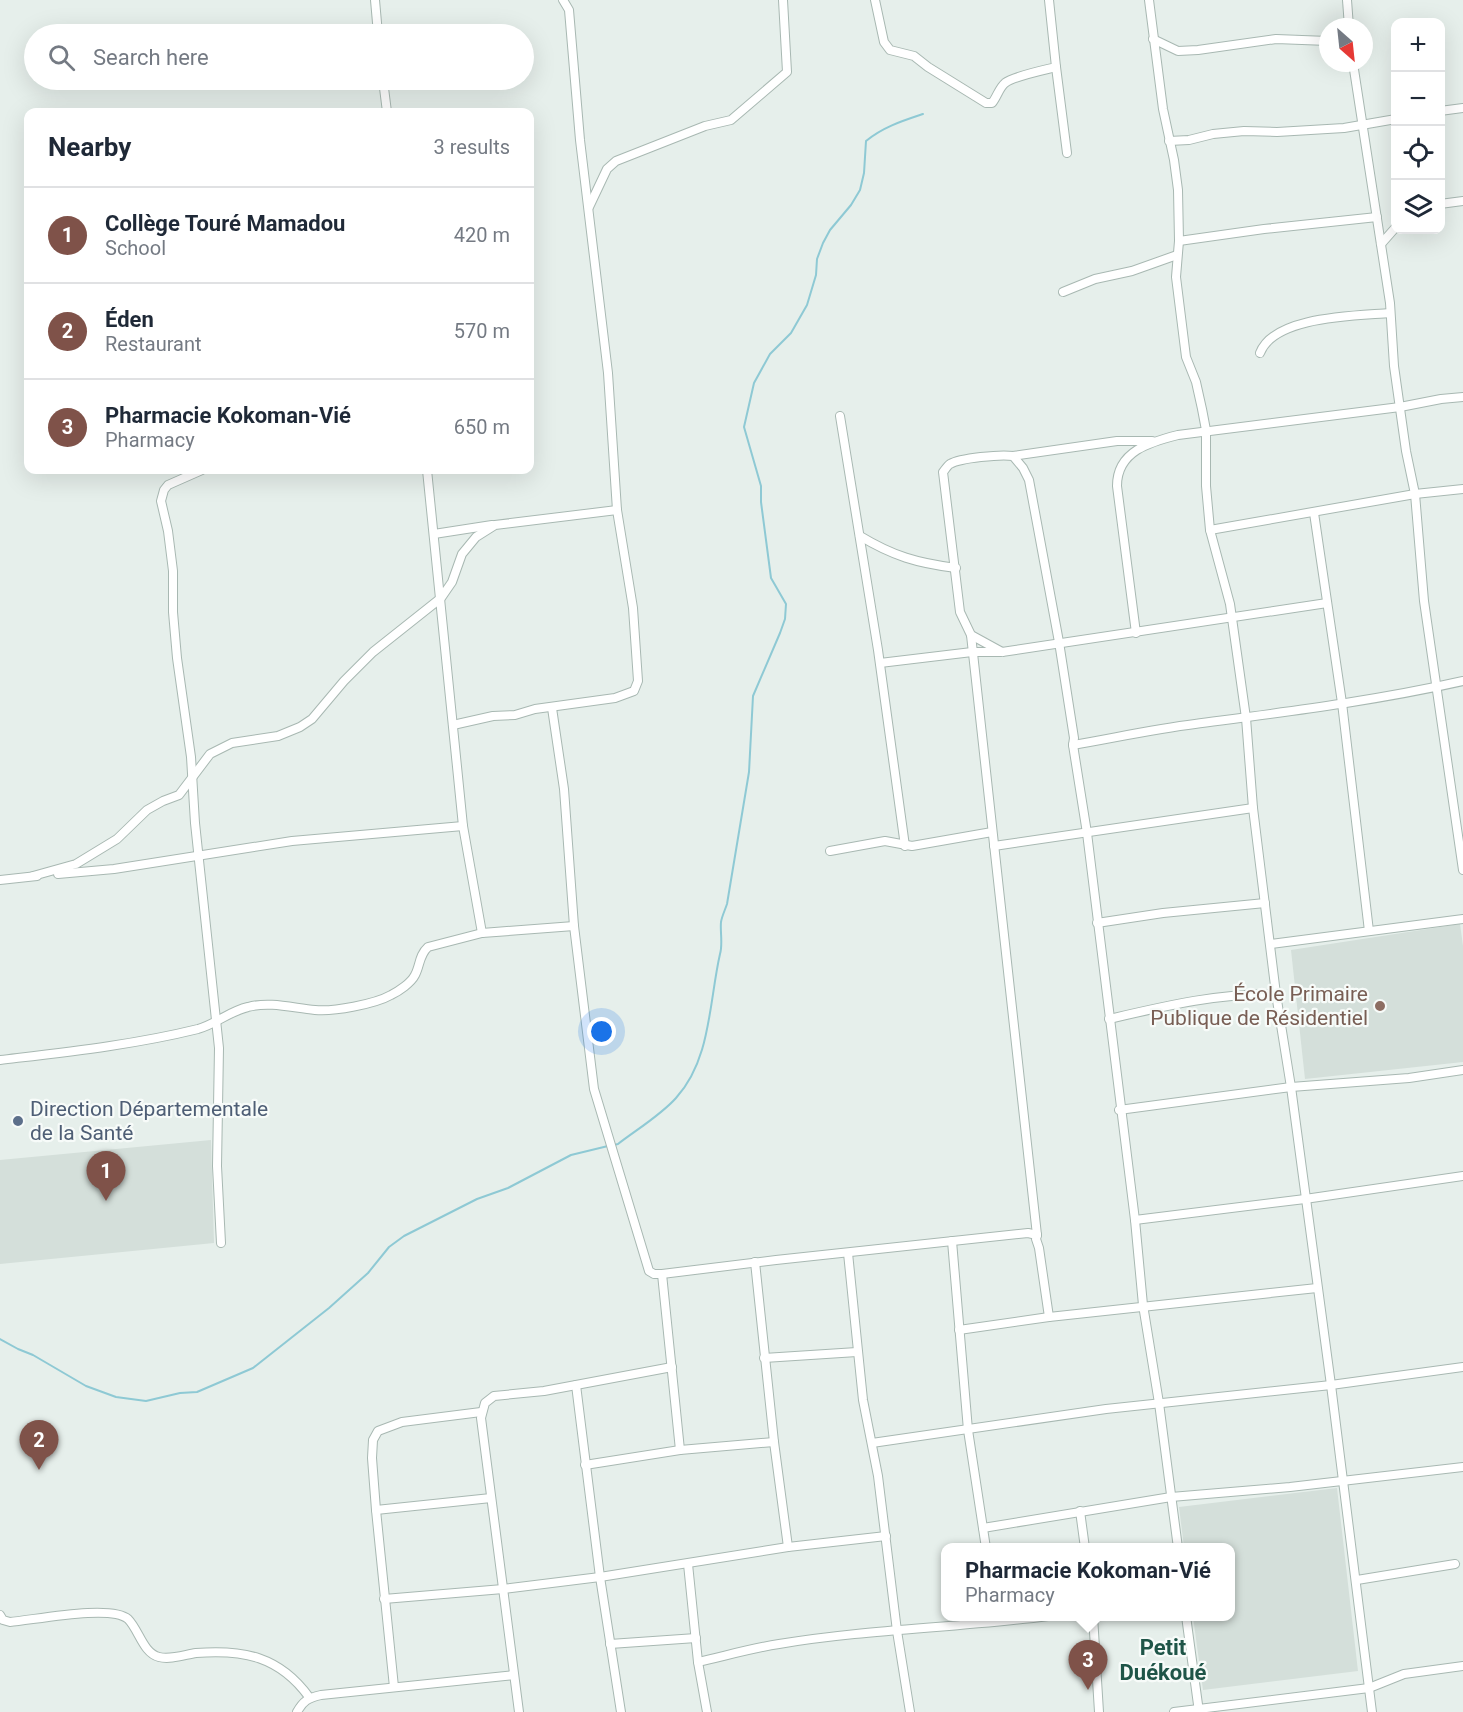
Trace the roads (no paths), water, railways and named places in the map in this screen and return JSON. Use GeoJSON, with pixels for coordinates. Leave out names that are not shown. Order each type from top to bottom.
{"type":"FeatureCollection","features":[{"type":"Feature","properties":{"kind":"street"},"geometry":{"type":"LineString","coordinates":[[375,0],[377,24]]}},
{"type":"Feature","properties":{"kind":"street"},"geometry":{"type":"LineString","coordinates":[[563,0],[569,10]]}},
{"type":"Feature","properties":{"kind":"street"},"geometry":{"type":"LineString","coordinates":[[453,724],[493,716],[515,715],[535,709],[615,698],[630,694],[637,687],[633,608],[617,510],[608,373],[588,207],[569,10],[570,0]]}},
{"type":"Feature","properties":{"kind":"street"},"geometry":{"type":"LineString","coordinates":[[588,207],[608,169],[616,161],[705,126],[731,120],[787,72],[783,0]]}},
{"type":"Feature","properties":{"kind":"street"},"geometry":{"type":"LineString","coordinates":[[875,0],[884,42],[890,50],[914,56],[986,103],[992,103],[1003,85],[1011,80],[1056,68]]}},
{"type":"Feature","properties":{"kind":"street"},"geometry":{"type":"LineString","coordinates":[[1049,0],[1068,153]]}},
{"type":"Feature","properties":{"kind":"street"},"geometry":{"type":"LineString","coordinates":[[1149,0],[1153,39],[1178,190],[1179,241],[1176,277],[1185,357],[1199,393],[1206,430],[1206,486],[1210,530],[1226,589],[1246,718],[1253,808],[1276,994],[1291,1087],[1331,1385],[1372,1712]]}},
{"type":"Feature","properties":{"kind":"street"},"geometry":{"type":"LineString","coordinates":[[1347,0],[1348,18]]}},
{"type":"Feature","properties":{"kind":"street"},"geometry":{"type":"LineString","coordinates":[[1153,39],[1178,51],[1276,39],[1319,41]]}},
{"type":"Feature","properties":{"kind":"street"},"geometry":{"type":"LineString","coordinates":[[1354,72],[1381,244],[1394,366],[1406,451],[1415,495],[1424,601],[1463,870]]}},
{"type":"Feature","properties":{"kind":"street"},"geometry":{"type":"LineString","coordinates":[[384,90],[386,108]]}},
{"type":"Feature","properties":{"kind":"street"},"geometry":{"type":"LineString","coordinates":[[1445,110],[1463,108]]}},
{"type":"Feature","properties":{"kind":"street"},"geometry":{"type":"LineString","coordinates":[[1169,141],[1244,131],[1277,132],[1344,128],[1391,119]]}},
{"type":"Feature","properties":{"kind":"street"},"geometry":{"type":"LineString","coordinates":[[1445,203],[1463,201]]}},
{"type":"Feature","properties":{"kind":"street"},"geometry":{"type":"LineString","coordinates":[[1179,241],[1377,217]]}},
{"type":"Feature","properties":{"kind":"street"},"geometry":{"type":"LineString","coordinates":[[1381,244],[1391,232]]}},
{"type":"Feature","properties":{"kind":"street"},"geometry":{"type":"LineString","coordinates":[[1063,292],[1095,279],[1132,271],[1177,255]]}},
{"type":"Feature","properties":{"kind":"street"},"geometry":{"type":"LineString","coordinates":[[1260,353],[1263,346],[1273,336],[1292,327],[1329,319],[1390,313]]}},
{"type":"Feature","properties":{"kind":"street"},"geometry":{"type":"LineString","coordinates":[[1049,1317],[1036,1239],[971,635],[960,612],[943,472],[949,465],[962,461],[995,456],[1013,456],[1117,441],[1152,441],[1206,430],[1400,407],[1463,397]]}},
{"type":"Feature","properties":{"kind":"street"},"geometry":{"type":"LineString","coordinates":[[840,416],[880,663],[905,846]]}},
{"type":"Feature","properties":{"kind":"street"},"geometry":{"type":"LineString","coordinates":[[1136,633],[1117,476],[1129,456],[1152,441]]}},
{"type":"Feature","properties":{"kind":"street"},"geometry":{"type":"LineString","coordinates":[[1013,456],[1029,480],[1074,738],[1073,745],[1087,832],[1119,1110],[1135,1220],[1143,1305],[1159,1403],[1177,1543]]}},
{"type":"Feature","properties":{"kind":"street"},"geometry":{"type":"LineString","coordinates":[[193,474],[168,485],[161,501],[168,531],[173,571],[174,624],[216,1022],[219,1082],[217,1166],[222,1243]]}},
{"type":"Feature","properties":{"kind":"street"},"geometry":{"type":"LineString","coordinates":[[428,474],[463,826],[482,933]]}},
{"type":"Feature","properties":{"kind":"street"},"geometry":{"type":"LineString","coordinates":[[1210,530],[1463,489]]}},
{"type":"Feature","properties":{"kind":"street"},"geometry":{"type":"LineString","coordinates":[[435,534],[617,510]]}},
{"type":"Feature","properties":{"kind":"street"},"geometry":{"type":"LineString","coordinates":[[1314,513],[1342,703],[1369,931]]}},
{"type":"Feature","properties":{"kind":"street"},"geometry":{"type":"LineString","coordinates":[[33,876],[76,864],[112,843],[147,810],[179,795],[204,760],[221,748],[237,741],[278,736],[312,719],[344,681],[373,652],[441,598],[452,582],[462,554],[476,537],[495,525]]}},
{"type":"Feature","properties":{"kind":"street"},"geometry":{"type":"LineString","coordinates":[[860,536],[885,551],[922,564],[956,568]]}},
{"type":"Feature","properties":{"kind":"street"},"geometry":{"type":"LineString","coordinates":[[880,663],[972,652],[1002,652],[1327,603]]}},
{"type":"Feature","properties":{"kind":"street"},"geometry":{"type":"LineString","coordinates":[[971,635],[1002,652]]}},
{"type":"Feature","properties":{"kind":"street"},"geometry":{"type":"LineString","coordinates":[[1073,745],[1194,724],[1342,703],[1463,681]]}},
{"type":"Feature","properties":{"kind":"street"},"geometry":{"type":"LineString","coordinates":[[552,708],[564,789],[574,926],[594,1089],[647,1268],[654,1274],[662,1274],[1022,1233],[1037,1235]]}},
{"type":"Feature","properties":{"kind":"street"},"geometry":{"type":"LineString","coordinates":[[994,846],[1253,808]]}},
{"type":"Feature","properties":{"kind":"street"},"geometry":{"type":"LineString","coordinates":[[0,880],[114,869],[292,842],[463,826]]}},
{"type":"Feature","properties":{"kind":"street"},"geometry":{"type":"LineString","coordinates":[[830,851],[885,841],[893,841],[905,846],[992,832]]}},
{"type":"Feature","properties":{"kind":"street"},"geometry":{"type":"LineString","coordinates":[[1097,923],[1163,913],[1265,903]]}},
{"type":"Feature","properties":{"kind":"street"},"geometry":{"type":"LineString","coordinates":[[1270,944],[1463,919]]}},
{"type":"Feature","properties":{"kind":"street"},"geometry":{"type":"LineString","coordinates":[[0,1060],[133,1043],[201,1028],[249,1006],[274,1004],[318,1011],[369,1004],[389,997],[411,981],[428,947],[482,933],[574,926]]}},
{"type":"Feature","properties":{"kind":"street"},"geometry":{"type":"LineString","coordinates":[[1109,1019],[1227,995],[1276,994]]}},
{"type":"Feature","properties":{"kind":"street"},"geometry":{"type":"LineString","coordinates":[[1119,1110],[1291,1087],[1409,1078],[1463,1070]]}},
{"type":"Feature","properties":{"kind":"street"},"geometry":{"type":"LineString","coordinates":[[1135,1220],[1463,1176]]}},
{"type":"Feature","properties":{"kind":"street"},"geometry":{"type":"LineString","coordinates":[[952,1241],[968,1430],[985,1543]]}},
{"type":"Feature","properties":{"kind":"street"},"geometry":{"type":"LineString","coordinates":[[848,1252],[857,1352],[886,1536],[897,1631],[910,1712]]}},
{"type":"Feature","properties":{"kind":"street"},"geometry":{"type":"LineString","coordinates":[[755,1262],[764,1358],[788,1547]]}},
{"type":"Feature","properties":{"kind":"street"},"geometry":{"type":"LineString","coordinates":[[662,1274],[680,1450]]}},
{"type":"Feature","properties":{"kind":"street"},"geometry":{"type":"LineString","coordinates":[[959,1330],[1143,1305],[1317,1288]]}},
{"type":"Feature","properties":{"kind":"street"},"geometry":{"type":"LineString","coordinates":[[764,1358],[857,1352]]}},
{"type":"Feature","properties":{"kind":"street"},"geometry":{"type":"LineString","coordinates":[[519,1712],[481,1412],[484,1403],[494,1396],[544,1391],[672,1367]]}},
{"type":"Feature","properties":{"kind":"street"},"geometry":{"type":"LineString","coordinates":[[872,1443],[1159,1403],[1331,1385],[1463,1367]]}},
{"type":"Feature","properties":{"kind":"street"},"geometry":{"type":"LineString","coordinates":[[576,1385],[600,1577],[621,1712]]}},
{"type":"Feature","properties":{"kind":"street"},"geometry":{"type":"LineString","coordinates":[[394,1687],[371,1447],[375,1434],[402,1422],[481,1412]]}},
{"type":"Feature","properties":{"kind":"street"},"geometry":{"type":"LineString","coordinates":[[585,1465],[680,1450],[774,1442]]}},
{"type":"Feature","properties":{"kind":"street"},"geometry":{"type":"LineString","coordinates":[[983,1528],[1171,1497],[1463,1467]]}},
{"type":"Feature","properties":{"kind":"street"},"geometry":{"type":"LineString","coordinates":[[376,1510],[491,1498]]}},
{"type":"Feature","properties":{"kind":"street"},"geometry":{"type":"LineString","coordinates":[[1080,1512],[1084,1543]]}},
{"type":"Feature","properties":{"kind":"street"},"geometry":{"type":"LineString","coordinates":[[384,1599],[503,1589],[600,1577],[788,1547],[886,1536]]}},
{"type":"Feature","properties":{"kind":"street"},"geometry":{"type":"LineString","coordinates":[[688,1564],[698,1662],[707,1712]]}},
{"type":"Feature","properties":{"kind":"street"},"geometry":{"type":"LineString","coordinates":[[1357,1580],[1455,1564]]}},
{"type":"Feature","properties":{"kind":"street"},"geometry":{"type":"LineString","coordinates":[[0,1615],[3,1620],[10,1622],[94,1612],[121,1614],[132,1624],[154,1656],[166,1658],[220,1652],[259,1658],[291,1675],[309,1697]]}},
{"type":"Feature","properties":{"kind":"street"},"geometry":{"type":"LineString","coordinates":[[698,1662],[776,1644],[984,1621]]}},
{"type":"Feature","properties":{"kind":"street"},"geometry":{"type":"LineString","coordinates":[[1093,1621],[1099,1712]]}},
{"type":"Feature","properties":{"kind":"street"},"geometry":{"type":"LineString","coordinates":[[1187,1621],[1198,1711]]}},
{"type":"Feature","properties":{"kind":"street"},"geometry":{"type":"LineString","coordinates":[[610,1644],[696,1638]]}},
{"type":"Feature","properties":{"kind":"street"},"geometry":{"type":"LineString","coordinates":[[1174,1712],[1198,1711],[1369,1688],[1404,1674],[1463,1666]]}},
{"type":"Feature","properties":{"kind":"street"},"geometry":{"type":"LineString","coordinates":[[297,1712],[309,1697],[514,1675]]}},
{"type":"Feature","properties":{"kind":"waterway"},"geometry":{"type":"LineString","coordinates":[[614,1145],[656,1116],[676,1098],[696,1066],[702,1048],[721,950],[721,922],[727,904],[749,772],[753,696],[785,619],[786,604],[771,578],[761,486],[744,427],[754,383],[770,354],[791,333],[807,305],[816,275],[817,259],[823,243],[860,190],[864,173],[866,141],[886,128],[923,114]]}},
{"type":"Feature","properties":{"kind":"waterway"},"geometry":{"type":"LineString","coordinates":[[0,1339],[86,1386],[116,1397],[146,1401],[180,1393],[197,1392],[253,1368],[329,1308],[368,1273],[389,1247],[404,1236],[477,1199],[508,1188],[571,1155],[608,1146]]}},
{"type":"Feature","properties":{"kind":"place","name":"École Primaire Publique de Résidentiel"},"geometry":{"type":"Point","coordinates":[1380,1006]}},
{"type":"Feature","properties":{"kind":"place","name":"Direction Départementale de la Santé"},"geometry":{"type":"Point","coordinates":[18,1121]}},
{"type":"Feature","properties":{"kind":"place","name":"Collège Touré Mamadou"},"geometry":{"type":"Point","coordinates":[106,1201]}},
{"type":"Feature","properties":{"kind":"place","name":"Éden"},"geometry":{"type":"Point","coordinates":[39,1470]}},
{"type":"Feature","properties":{"kind":"place","name":"Pharmacie Kokoman-Vié"},"geometry":{"type":"Point","coordinates":[1088,1690]}},
{"type":"Feature","properties":{"kind":"district","name":"Petit Duékoué"},"geometry":{"type":"Point","coordinates":[1163,1660]}}]}
